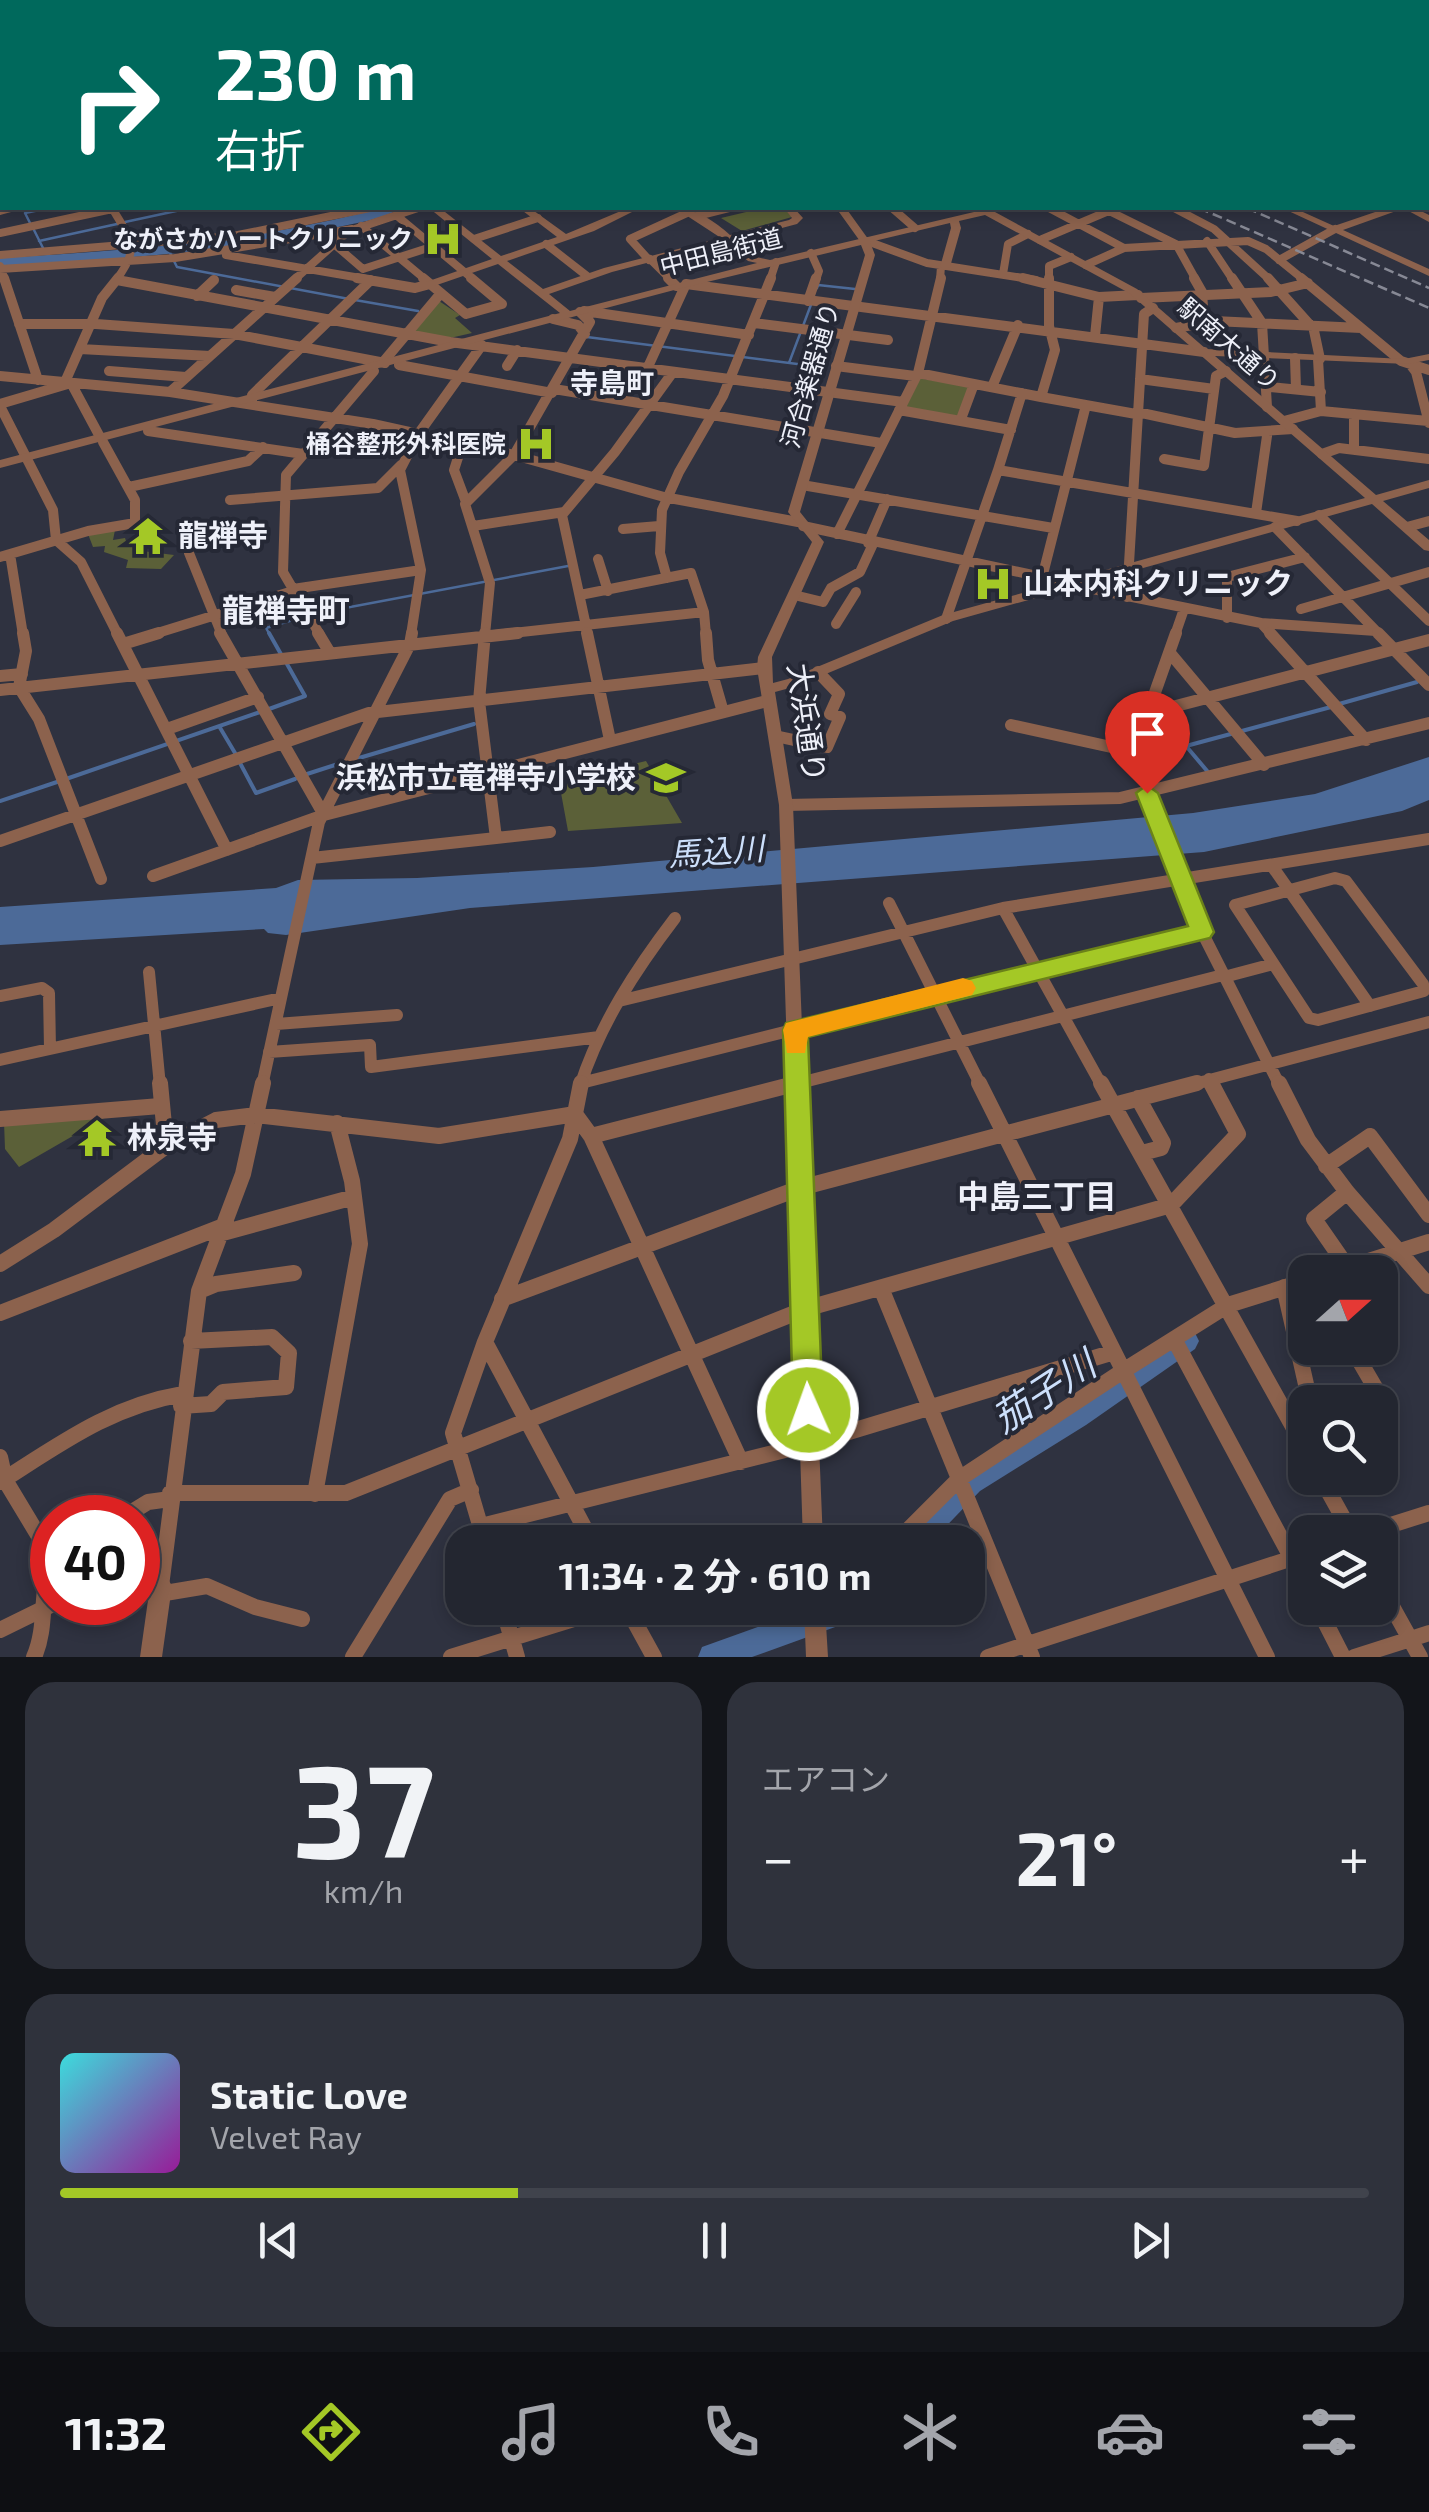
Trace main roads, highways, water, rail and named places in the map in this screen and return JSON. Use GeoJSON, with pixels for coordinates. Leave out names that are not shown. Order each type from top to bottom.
{"type":"FeatureCollection","features":[{"type":"Feature","properties":{"kind":"water"},"geometry":{"type":"Polygon","coordinates":[[[1429,757],[1429,800],[1402,811],[1204,852],[470,908],[286,935],[264,929],[0,945],[0,907],[276,888],[298,880],[417,878],[593,867],[1193,813],[1315,794],[1429,757]]]}},
{"type":"Feature","properties":{"kind":"waterway"},"geometry":{"type":"LineString","coordinates":[[31,225],[25,213],[39,210]]}},
{"type":"Feature","properties":{"kind":"waterway"},"geometry":{"type":"LineString","coordinates":[[125,222],[181,210]]}},
{"type":"Feature","properties":{"kind":"waterway"},"geometry":{"type":"LineString","coordinates":[[0,262],[248,241],[386,210]]}},
{"type":"Feature","properties":{"kind":"waterway"},"geometry":{"type":"LineString","coordinates":[[39,241],[117,224]]}},
{"type":"Feature","properties":{"kind":"waterway"},"geometry":{"type":"LineString","coordinates":[[33,228],[39,241]]}},
{"type":"Feature","properties":{"kind":"waterway"},"geometry":{"type":"LineString","coordinates":[[39,241],[44,250]]}},
{"type":"Feature","properties":{"kind":"waterway"},"geometry":{"type":"LineString","coordinates":[[169,251],[177,267],[349,299]]}},
{"type":"Feature","properties":{"kind":"waterway"},"geometry":{"type":"LineString","coordinates":[[817,288],[818,285],[855,289]]}},
{"type":"Feature","properties":{"kind":"waterway"},"geometry":{"type":"LineString","coordinates":[[355,300],[418,311]]}},
{"type":"Feature","properties":{"kind":"waterway"},"geometry":{"type":"LineString","coordinates":[[789,363],[812,302]]}},
{"type":"Feature","properties":{"kind":"waterway"},"geometry":{"type":"LineString","coordinates":[[587,337],[789,363]]}},
{"type":"Feature","properties":{"kind":"waterway"},"geometry":{"type":"LineString","coordinates":[[789,363],[813,366]]}},
{"type":"Feature","properties":{"kind":"waterway"},"geometry":{"type":"LineString","coordinates":[[270,635],[266,628],[313,614],[568,566]]}},
{"type":"Feature","properties":{"kind":"waterway"},"geometry":{"type":"LineString","coordinates":[[269,633],[282,656]]}},
{"type":"Feature","properties":{"kind":"waterway"},"geometry":{"type":"LineString","coordinates":[[269,709],[305,696],[287,664]]}},
{"type":"Feature","properties":{"kind":"waterway"},"geometry":{"type":"LineString","coordinates":[[1339,704],[1417,682]]}},
{"type":"Feature","properties":{"kind":"waterway"},"geometry":{"type":"LineString","coordinates":[[1208,772],[1186,746],[1331,707]]}},
{"type":"Feature","properties":{"kind":"waterway"},"geometry":{"type":"LineString","coordinates":[[219,726],[260,712]]}},
{"type":"Feature","properties":{"kind":"waterway"},"geometry":{"type":"LineString","coordinates":[[359,758],[474,724]]}},
{"type":"Feature","properties":{"kind":"waterway"},"geometry":{"type":"LineString","coordinates":[[66,779],[219,726]]}},
{"type":"Feature","properties":{"kind":"waterway"},"geometry":{"type":"LineString","coordinates":[[219,726],[235,753]]}},
{"type":"Feature","properties":{"kind":"waterway"},"geometry":{"type":"LineString","coordinates":[[307,774],[344,762]]}},
{"type":"Feature","properties":{"kind":"waterway"},"geometry":{"type":"LineString","coordinates":[[240,763],[256,793],[295,779]]}},
{"type":"Feature","properties":{"kind":"waterway"},"geometry":{"type":"LineString","coordinates":[[0,801],[57,782]]}},
{"type":"Feature","properties":{"kind":"waterway","name":"茄子川"},"geometry":{"type":"LineString","coordinates":[[929,1525],[970,1482],[1077,1416],[1186,1341]]}},
{"type":"Feature","properties":{"kind":"waterway","name":"茄子川"},"geometry":{"type":"LineString","coordinates":[[712,1657],[802,1625]]}},
{"type":"Feature","properties":{"kind":"railway"},"geometry":{"type":"LineString","coordinates":[[1204,210],[1429,308]]}},
{"type":"Feature","properties":{"kind":"railway"},"geometry":{"type":"LineString","coordinates":[[1252,210],[1429,288]]}},
{"type":"Feature","properties":{"kind":"place","name":"ながさかハートクリニック"},"geometry":{"type":"Point","coordinates":[443,239]}},
{"type":"Feature","properties":{"kind":"place","name":"桶谷整形外科医院"},"geometry":{"type":"Point","coordinates":[536,444]}},
{"type":"Feature","properties":{"kind":"place","name":"龍禅寺"},"geometry":{"type":"Point","coordinates":[148,536]}},
{"type":"Feature","properties":{"kind":"place","name":"山本内科クリニック"},"geometry":{"type":"Point","coordinates":[993,584]}},
{"type":"Feature","properties":{"kind":"place","name":"浜松市立竜禅寺小学校"},"geometry":{"type":"Point","coordinates":[666,778]}},
{"type":"Feature","properties":{"kind":"place","name":"林泉寺"},"geometry":{"type":"Point","coordinates":[97,1138]}},
{"type":"Feature","properties":{"kind":"district","name":"寺島町"},"geometry":{"type":"Point","coordinates":[612,383]}},
{"type":"Feature","properties":{"kind":"district","name":"龍禅寺町"},"geometry":{"type":"Point","coordinates":[286,611]}},
{"type":"Feature","properties":{"kind":"district","name":"中島三丁目"},"geometry":{"type":"Point","coordinates":[1037,1197]}},
{"type":"Feature","properties":{"kind":"water label","name":"馬込川"},"geometry":{"type":"Point","coordinates":[716,852]}}]}
